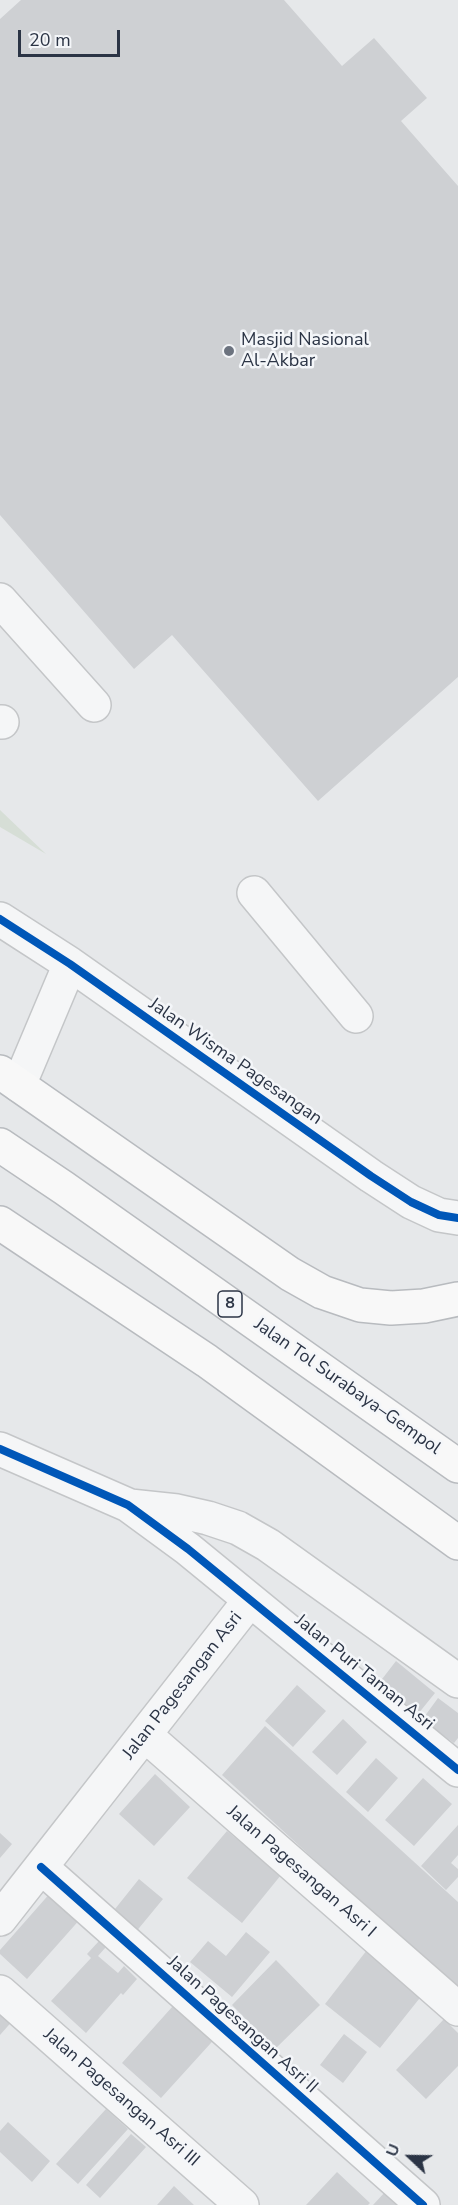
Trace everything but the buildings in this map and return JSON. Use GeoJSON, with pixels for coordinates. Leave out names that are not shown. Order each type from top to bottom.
{"type":"FeatureCollection","features":[{"type":"Feature","properties":{"kind":"highway"},"geometry":{"type":"LineString","coordinates":[[9,1078],[290,1275],[322,1292],[360,1305],[391,1308],[424,1306],[458,1299]]}},
{"type":"Feature","properties":{"kind":"highway","name":"Jalan Tol Surabaya–Gempol"},"geometry":{"type":"LineString","coordinates":[[0,1145],[102,1214],[458,1466]]}},
{"type":"Feature","properties":{"kind":"highway"},"geometry":{"type":"LineString","coordinates":[[0,1223],[207,1361],[458,1543]]}},
{"type":"Feature","properties":{"kind":"street"},"geometry":{"type":"LineString","coordinates":[[0,600],[94,705]]}},
{"type":"Feature","properties":{"kind":"street"},"geometry":{"type":"LineString","coordinates":[[254,893],[356,1016]]}},
{"type":"Feature","properties":{"kind":"street","name":"Jalan Wisma Pagesangan"},"geometry":{"type":"LineString","coordinates":[[0,919],[70,964],[371,1176],[411,1202],[439,1215],[458,1218]]}},
{"type":"Feature","properties":{"kind":"street"},"geometry":{"type":"LineString","coordinates":[[9,1078],[70,964]]}},
{"type":"Feature","properties":{"kind":"street","name":"Jalan Pagesangan Asri"},"geometry":{"type":"LineString","coordinates":[[0,1449],[128,1505],[188,1549],[250,1600],[0,1919]]}},
{"type":"Feature","properties":{"kind":"street"},"geometry":{"type":"LineString","coordinates":[[128,1505],[177,1511],[238,1528],[268,1545],[458,1681]]}},
{"type":"Feature","properties":{"kind":"street","name":"Jalan Puri Taman Asri"},"geometry":{"type":"LineString","coordinates":[[250,1600],[458,1770]]}},
{"type":"Feature","properties":{"kind":"street","name":"Jalan Pagesangan Asri I"},"geometry":{"type":"LineString","coordinates":[[145,1735],[458,2009]]}},
{"type":"Feature","properties":{"kind":"street","name":"Jalan Pagesangan Asri II"},"geometry":{"type":"LineString","coordinates":[[41,1867],[423,2205]]}},
{"type":"Feature","properties":{"kind":"street","name":"Jalan Pagesangan Asri III"},"geometry":{"type":"LineString","coordinates":[[0,1992],[242,2205]]}},
{"type":"Feature","properties":{"kind":"shaded area"},"geometry":{"type":"Polygon","coordinates":[[[0,810],[46,854],[0,827],[0,810]]]}},
{"type":"Feature","properties":{"kind":"cycle path"},"geometry":{"type":"LineString","coordinates":[[0,919],[70,964],[371,1176],[411,1202],[439,1215],[458,1218]]}},
{"type":"Feature","properties":{"kind":"cycle path"},"geometry":{"type":"LineString","coordinates":[[0,1449],[128,1505],[188,1549],[458,1770]]}},
{"type":"Feature","properties":{"kind":"cycle path"},"geometry":{"type":"LineString","coordinates":[[41,1867],[423,2205]]}},
{"type":"Feature","properties":{"kind":"place","name":"Masjid Nasional Al-Akbar"},"geometry":{"type":"Point","coordinates":[229,351]}}]}
